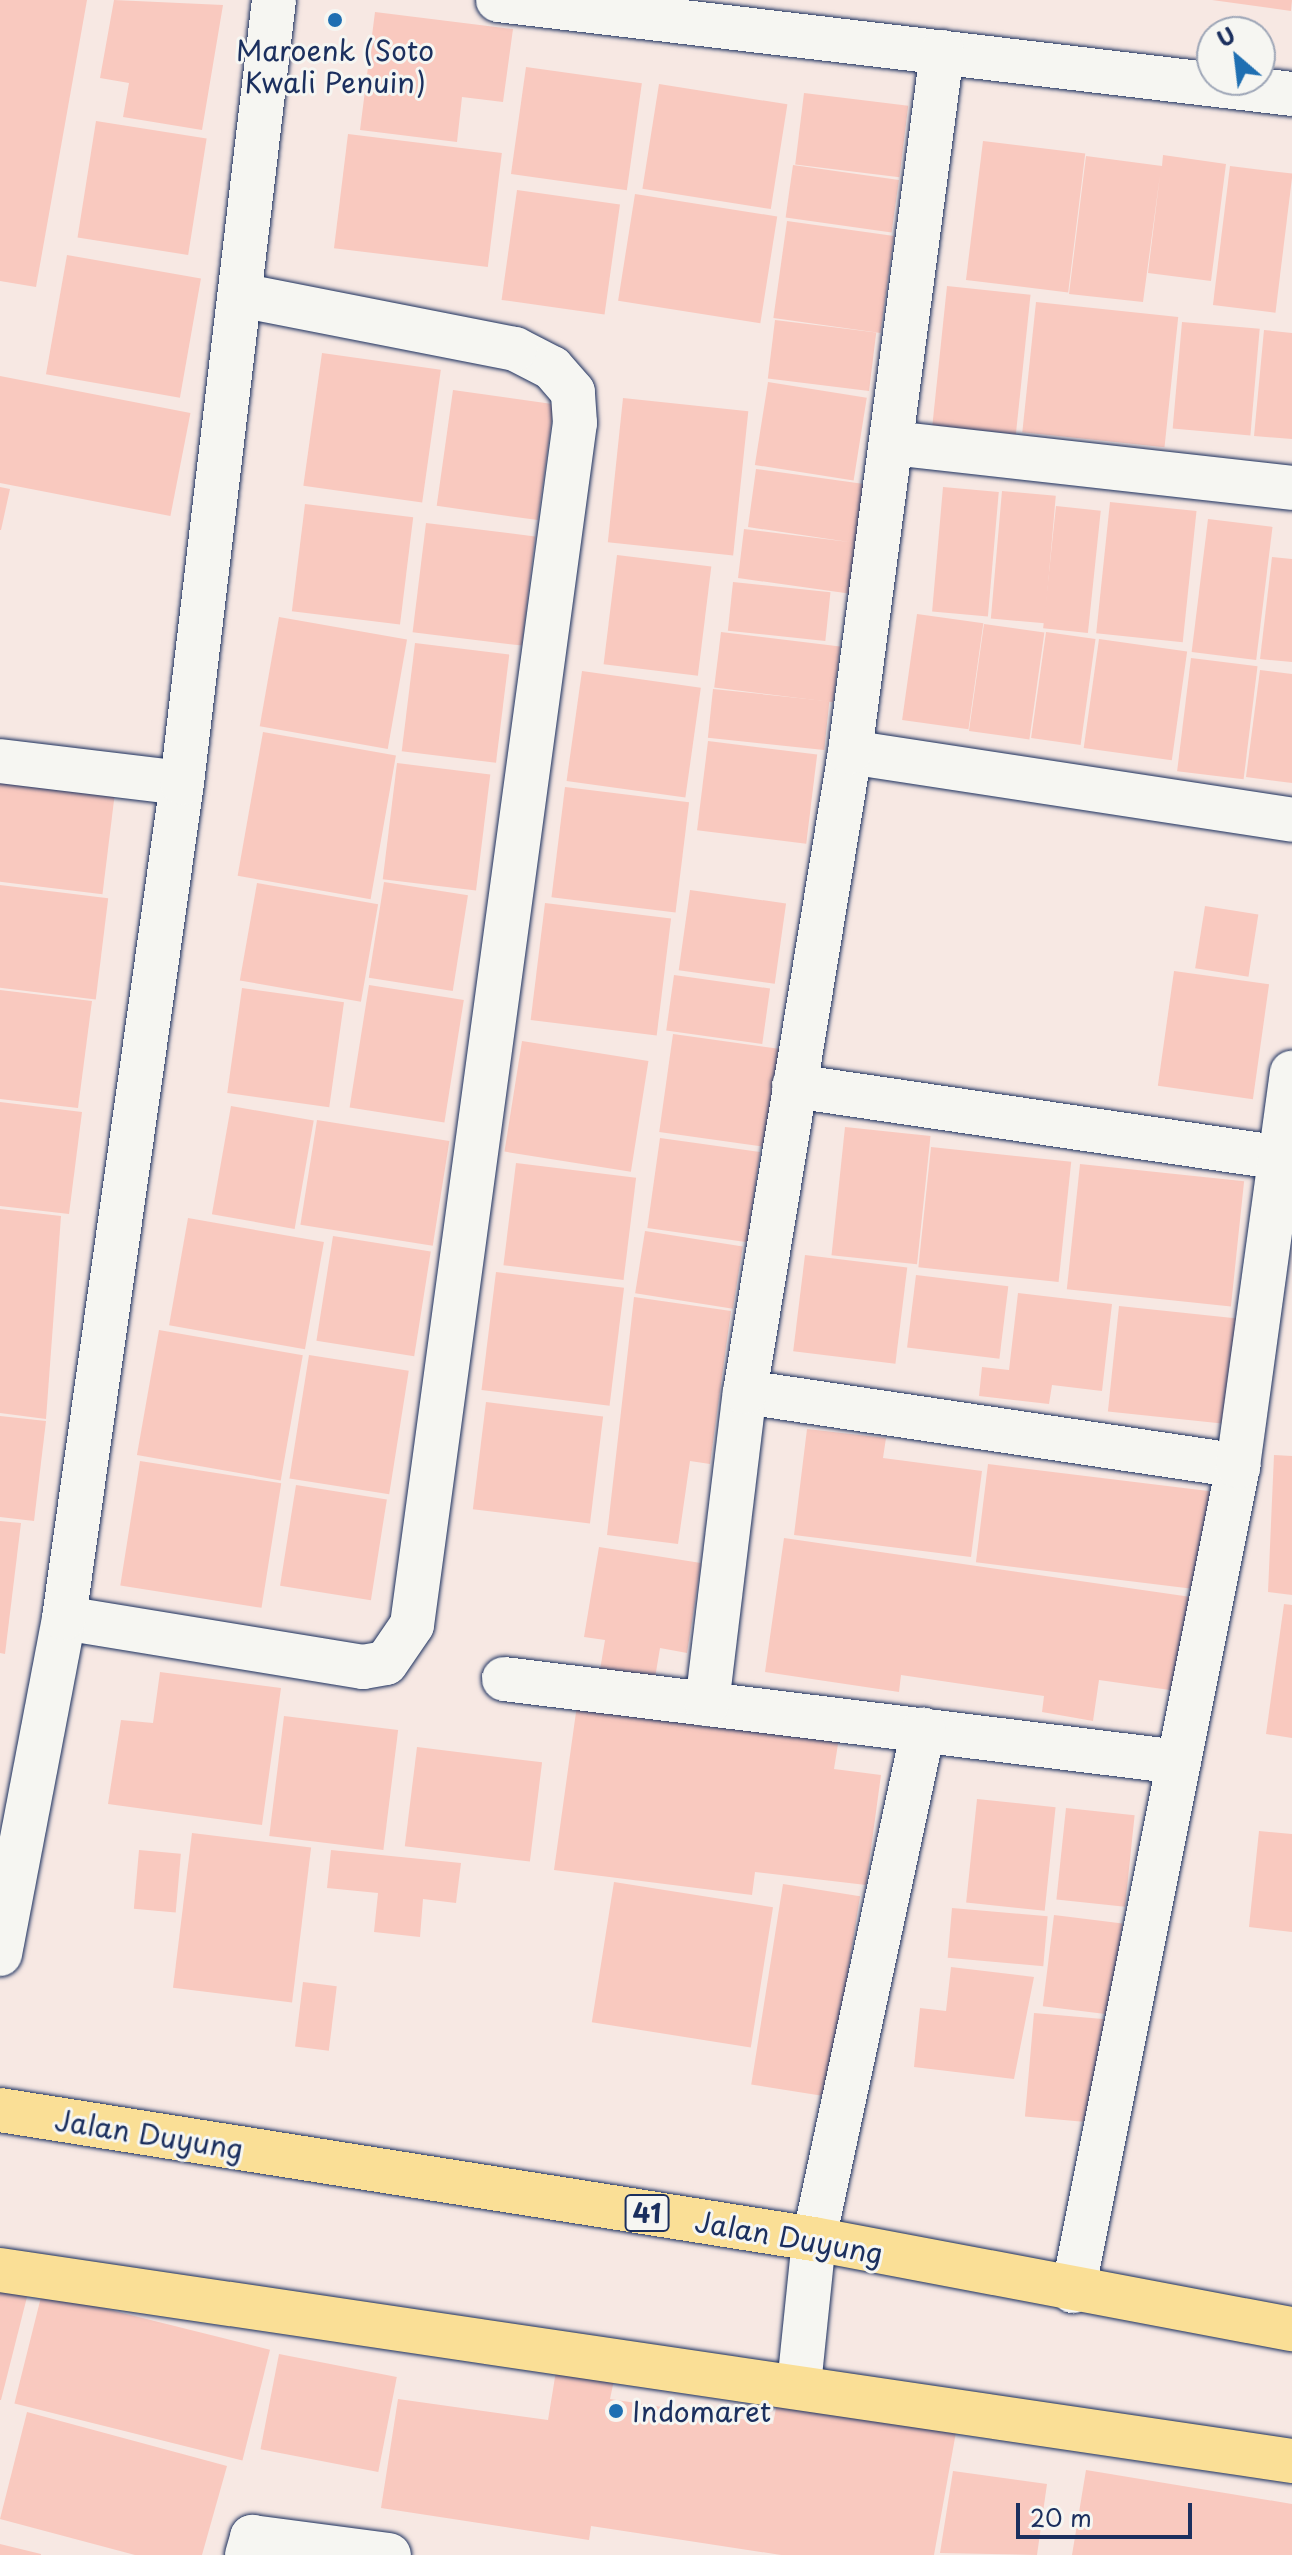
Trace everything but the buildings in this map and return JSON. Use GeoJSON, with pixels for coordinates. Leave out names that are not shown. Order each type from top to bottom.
{"type":"FeatureCollection","features":[{"type":"Feature","properties":{"kind":"highway","name":"Jalan Duyung"},"geometry":{"type":"LineString","coordinates":[[0,2110],[814,2239],[1073,2291],[1292,2329]]}},
{"type":"Feature","properties":{"kind":"highway"},"geometry":{"type":"LineString","coordinates":[[0,2270],[799,2385],[1292,2461]]}},
{"type":"Feature","properties":{"kind":"street"},"geometry":{"type":"LineString","coordinates":[[0,1954],[64,1618],[182,783],[244,296],[274,0]]}},
{"type":"Feature","properties":{"kind":"street"},"geometry":{"type":"LineString","coordinates":[[498,0],[1292,94]]}},
{"type":"Feature","properties":{"kind":"street"},"geometry":{"type":"LineString","coordinates":[[707,1704],[745,1392],[850,752],[942,52]]}},
{"type":"Feature","properties":{"kind":"street"},"geometry":{"type":"LineString","coordinates":[[64,1618],[363,1667],[386,1663],[399,1650],[416,1594],[575,423],[573,392],[552,368],[515,349],[244,296]]}},
{"type":"Feature","properties":{"kind":"street"},"geometry":{"type":"LineString","coordinates":[[893,443],[1292,488]]}},
{"type":"Feature","properties":{"kind":"street"},"geometry":{"type":"LineString","coordinates":[[850,752],[1292,820]]}},
{"type":"Feature","properties":{"kind":"street"},"geometry":{"type":"LineString","coordinates":[[0,761],[182,783]]}},
{"type":"Feature","properties":{"kind":"street"},"geometry":{"type":"LineString","coordinates":[[1073,2291],[1238,1466],[1292,1073]]}},
{"type":"Feature","properties":{"kind":"street"},"geometry":{"type":"LineString","coordinates":[[794,1086],[1280,1158]]}},
{"type":"Feature","properties":{"kind":"street"},"geometry":{"type":"LineString","coordinates":[[745,1392],[1238,1466]]}},
{"type":"Feature","properties":{"kind":"street"},"geometry":{"type":"LineString","coordinates":[[504,1679],[1179,1762]]}},
{"type":"Feature","properties":{"kind":"street"},"geometry":{"type":"LineString","coordinates":[[799,2385],[814,2239],[923,1730]]}},
{"type":"Feature","properties":{"kind":"street"},"geometry":{"type":"LineString","coordinates":[[247,2555],[252,2537],[389,2555]]}},
{"type":"Feature","properties":{"kind":"place","name":"Maroenk (Soto Kwali Penuin)"},"geometry":{"type":"Point","coordinates":[335,20]}},
{"type":"Feature","properties":{"kind":"place","name":"Indomaret"},"geometry":{"type":"Point","coordinates":[616,2411]}}]}
